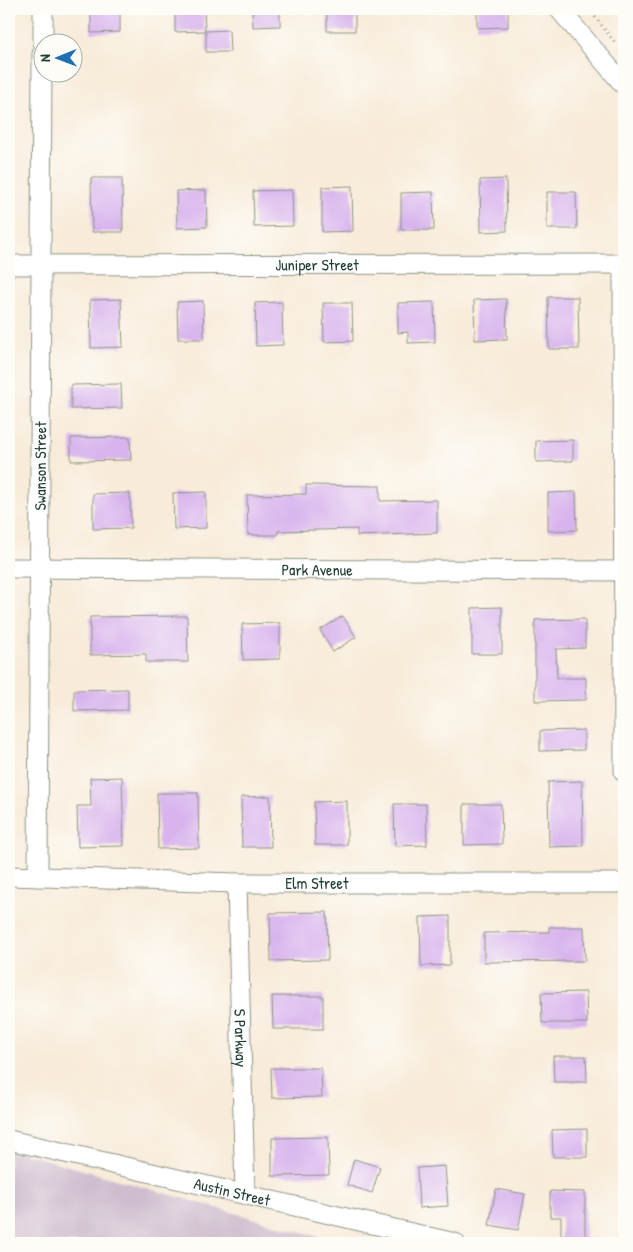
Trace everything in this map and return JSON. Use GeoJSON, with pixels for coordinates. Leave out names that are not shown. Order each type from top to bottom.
{"type":"FeatureCollection","features":[{"type":"Feature","properties":{"kind":"street"},"geometry":{"type":"LineString","coordinates":[[43,9],[43,32]]}},
{"type":"Feature","properties":{"kind":"street"},"geometry":{"type":"LineString","coordinates":[[559,9],[624,85]]}},
{"type":"Feature","properties":{"kind":"street","name":"Swanson Street"},"geometry":{"type":"LineString","coordinates":[[38,876],[42,82]]}},
{"type":"Feature","properties":{"kind":"street"},"geometry":{"type":"LineString","coordinates":[[624,264],[624,772]]}},
{"type":"Feature","properties":{"kind":"street","name":"Juniper Street"},"geometry":{"type":"LineString","coordinates":[[9,265],[624,264]]}},
{"type":"Feature","properties":{"kind":"street","name":"Park Avenue"},"geometry":{"type":"LineString","coordinates":[[9,568],[623,571]]}},
{"type":"Feature","properties":{"kind":"street","name":"Elm Street"},"geometry":{"type":"LineString","coordinates":[[9,876],[238,883],[624,884]]}},
{"type":"Feature","properties":{"kind":"street","name":"S Parkway"},"geometry":{"type":"LineString","coordinates":[[238,883],[245,1194]]}},
{"type":"Feature","properties":{"kind":"street","name":"Austin Street"},"geometry":{"type":"LineString","coordinates":[[9,1140],[455,1243]]}},
{"type":"Feature","properties":{"kind":"path"},"geometry":{"type":"LineString","coordinates":[[589,9],[619,48]]}},
{"type":"Feature","properties":{"kind":"shaded area"},"geometry":{"type":"Polygon","coordinates":[[[9,1149],[340,1243],[9,1243],[9,1149]]]}},
{"type":"Feature","properties":{"kind":"building"},"geometry":{"type":"Polygon","coordinates":[[[91,9],[120,9],[120,32],[91,33],[91,9]]]}},
{"type":"Feature","properties":{"kind":"building"},"geometry":{"type":"Polygon","coordinates":[[[175,9],[204,9],[205,31],[175,32],[175,9]]]}},
{"type":"Feature","properties":{"kind":"building"},"geometry":{"type":"Polygon","coordinates":[[[252,9],[280,9],[280,26],[253,27],[252,9]]]}},
{"type":"Feature","properties":{"kind":"building"},"geometry":{"type":"Polygon","coordinates":[[[327,9],[355,9],[355,31],[327,31],[327,9]]]}},
{"type":"Feature","properties":{"kind":"building"},"geometry":{"type":"Polygon","coordinates":[[[477,9],[508,9],[508,27],[477,28],[477,9]]]}},
{"type":"Feature","properties":{"kind":"building"},"geometry":{"type":"Polygon","coordinates":[[[229,30],[230,52],[206,52],[206,31],[229,30]]]}},
{"type":"Feature","properties":{"kind":"building"},"geometry":{"type":"Polygon","coordinates":[[[91,178],[122,178],[123,232],[92,232],[91,178]]]}},
{"type":"Feature","properties":{"kind":"building"},"geometry":{"type":"Polygon","coordinates":[[[506,179],[507,231],[481,232],[480,180],[506,179]]]}},
{"type":"Feature","properties":{"kind":"building"},"geometry":{"type":"Polygon","coordinates":[[[352,186],[353,231],[322,232],[322,187],[352,186]]]}},
{"type":"Feature","properties":{"kind":"building"},"geometry":{"type":"Polygon","coordinates":[[[206,190],[207,227],[177,228],[176,191],[206,190]]]}},
{"type":"Feature","properties":{"kind":"building"},"geometry":{"type":"Polygon","coordinates":[[[292,190],[293,226],[254,227],[253,191],[292,190]]]}},
{"type":"Feature","properties":{"kind":"building"},"geometry":{"type":"Polygon","coordinates":[[[433,192],[434,230],[401,230],[401,193],[433,192]]]}},
{"type":"Feature","properties":{"kind":"building"},"geometry":{"type":"Polygon","coordinates":[[[547,192],[576,192],[577,229],[547,229],[547,192]]]}},
{"type":"Feature","properties":{"kind":"building"},"geometry":{"type":"Polygon","coordinates":[[[548,297],[578,297],[579,349],[549,349],[548,297]]]}},
{"type":"Feature","properties":{"kind":"building"},"geometry":{"type":"Polygon","coordinates":[[[121,299],[123,347],[91,348],[90,300],[121,299]]]}},
{"type":"Feature","properties":{"kind":"building"},"geometry":{"type":"Polygon","coordinates":[[[506,299],[507,339],[475,340],[474,300],[506,299]]]}},
{"type":"Feature","properties":{"kind":"building"},"geometry":{"type":"Polygon","coordinates":[[[203,301],[204,339],[178,339],[177,302],[203,301]]]}},
{"type":"Feature","properties":{"kind":"building"},"geometry":{"type":"Polygon","coordinates":[[[282,302],[283,345],[256,346],[255,303],[282,302]]]}},
{"type":"Feature","properties":{"kind":"building"},"geometry":{"type":"Polygon","coordinates":[[[434,302],[435,342],[408,343],[408,332],[398,333],[398,303],[434,302]]]}},
{"type":"Feature","properties":{"kind":"building"},"geometry":{"type":"Polygon","coordinates":[[[323,303],[352,303],[353,341],[324,342],[323,303]]]}},
{"type":"Feature","properties":{"kind":"building"},"geometry":{"type":"Polygon","coordinates":[[[121,384],[122,408],[71,409],[71,385],[121,384]]]}},
{"type":"Feature","properties":{"kind":"building"},"geometry":{"type":"Polygon","coordinates":[[[130,437],[131,460],[71,461],[71,438],[130,437]]]}},
{"type":"Feature","properties":{"kind":"building"},"geometry":{"type":"Polygon","coordinates":[[[573,440],[573,461],[536,462],[536,441],[573,440]]]}},
{"type":"Feature","properties":{"kind":"building"},"geometry":{"type":"Polygon","coordinates":[[[306,485],[380,486],[380,501],[437,500],[437,533],[357,536],[357,529],[278,531],[278,535],[248,535],[247,495],[306,494],[306,485]]]}},
{"type":"Feature","properties":{"kind":"building"},"geometry":{"type":"Polygon","coordinates":[[[206,492],[206,528],[174,529],[173,493],[206,492]]]}},
{"type":"Feature","properties":{"kind":"building"},"geometry":{"type":"Polygon","coordinates":[[[576,492],[577,530],[548,531],[548,493],[576,492]]]}},
{"type":"Feature","properties":{"kind":"building"},"geometry":{"type":"Polygon","coordinates":[[[130,493],[131,528],[93,529],[93,494],[130,493]]]}},
{"type":"Feature","properties":{"kind":"building"},"geometry":{"type":"Polygon","coordinates":[[[502,607],[502,654],[472,654],[472,608],[502,607]]]}},
{"type":"Feature","properties":{"kind":"building"},"geometry":{"type":"Polygon","coordinates":[[[187,616],[188,662],[146,662],[146,654],[90,655],[90,617],[187,616]]]}},
{"type":"Feature","properties":{"kind":"building"},"geometry":{"type":"Polygon","coordinates":[[[343,616],[356,637],[333,652],[320,630],[343,616]]]}},
{"type":"Feature","properties":{"kind":"building"},"geometry":{"type":"Polygon","coordinates":[[[585,619],[585,648],[556,649],[557,678],[586,678],[586,700],[535,701],[535,620],[585,619]]]}},
{"type":"Feature","properties":{"kind":"building"},"geometry":{"type":"Polygon","coordinates":[[[280,623],[280,659],[243,660],[242,624],[280,623]]]}},
{"type":"Feature","properties":{"kind":"building"},"geometry":{"type":"Polygon","coordinates":[[[128,689],[128,710],[74,711],[74,690],[128,689]]]}},
{"type":"Feature","properties":{"kind":"building"},"geometry":{"type":"Polygon","coordinates":[[[584,730],[584,750],[540,751],[540,731],[584,730]]]}},
{"type":"Feature","properties":{"kind":"building"},"geometry":{"type":"Polygon","coordinates":[[[122,777],[124,846],[78,847],[77,806],[91,806],[90,778],[122,777]]]}},
{"type":"Feature","properties":{"kind":"building"},"geometry":{"type":"Polygon","coordinates":[[[582,781],[583,846],[549,847],[548,782],[582,781]]]}},
{"type":"Feature","properties":{"kind":"building"},"geometry":{"type":"Polygon","coordinates":[[[157,793],[198,793],[199,848],[158,849],[157,793]]]}},
{"type":"Feature","properties":{"kind":"building"},"geometry":{"type":"Polygon","coordinates":[[[270,796],[271,847],[242,847],[241,797],[270,796]]]}},
{"type":"Feature","properties":{"kind":"building"},"geometry":{"type":"Polygon","coordinates":[[[347,801],[347,845],[315,845],[314,802],[347,801]]]}},
{"type":"Feature","properties":{"kind":"building"},"geometry":{"type":"Polygon","coordinates":[[[394,804],[426,804],[427,845],[395,846],[394,804]]]}},
{"type":"Feature","properties":{"kind":"building"},"geometry":{"type":"Polygon","coordinates":[[[464,804],[501,804],[502,844],[464,845],[464,804]]]}},
{"type":"Feature","properties":{"kind":"building"},"geometry":{"type":"Polygon","coordinates":[[[327,912],[328,960],[271,961],[270,913],[327,912]]]}},
{"type":"Feature","properties":{"kind":"building"},"geometry":{"type":"Polygon","coordinates":[[[450,916],[450,965],[421,966],[420,917],[450,916]]]}},
{"type":"Feature","properties":{"kind":"building"},"geometry":{"type":"Polygon","coordinates":[[[549,927],[584,927],[585,961],[484,962],[484,933],[549,932],[549,927]]]}},
{"type":"Feature","properties":{"kind":"building"},"geometry":{"type":"Polygon","coordinates":[[[586,992],[587,1023],[542,1023],[541,993],[586,992]]]}},
{"type":"Feature","properties":{"kind":"building"},"geometry":{"type":"Polygon","coordinates":[[[272,996],[323,996],[323,1029],[273,1029],[272,996]]]}},
{"type":"Feature","properties":{"kind":"building"},"geometry":{"type":"Polygon","coordinates":[[[553,1056],[586,1056],[587,1082],[554,1082],[553,1056]]]}},
{"type":"Feature","properties":{"kind":"building"},"geometry":{"type":"Polygon","coordinates":[[[271,1068],[321,1068],[322,1097],[272,1098],[271,1068]]]}},
{"type":"Feature","properties":{"kind":"building"},"geometry":{"type":"Polygon","coordinates":[[[587,1129],[587,1157],[553,1157],[552,1130],[587,1129]]]}},
{"type":"Feature","properties":{"kind":"building"},"geometry":{"type":"Polygon","coordinates":[[[328,1137],[329,1175],[272,1176],[272,1138],[328,1137]]]}},
{"type":"Feature","properties":{"kind":"building"},"geometry":{"type":"Polygon","coordinates":[[[354,1159],[380,1167],[372,1193],[347,1185],[354,1159]]]}},
{"type":"Feature","properties":{"kind":"building"},"geometry":{"type":"Polygon","coordinates":[[[445,1166],[448,1206],[419,1208],[417,1168],[445,1166]]]}},
{"type":"Feature","properties":{"kind":"building"},"geometry":{"type":"Polygon","coordinates":[[[496,1189],[525,1194],[518,1230],[489,1225],[496,1189]]]}},
{"type":"Feature","properties":{"kind":"building"},"geometry":{"type":"Polygon","coordinates":[[[550,1191],[585,1192],[585,1243],[561,1243],[561,1217],[550,1217],[550,1191]]]}}]}
